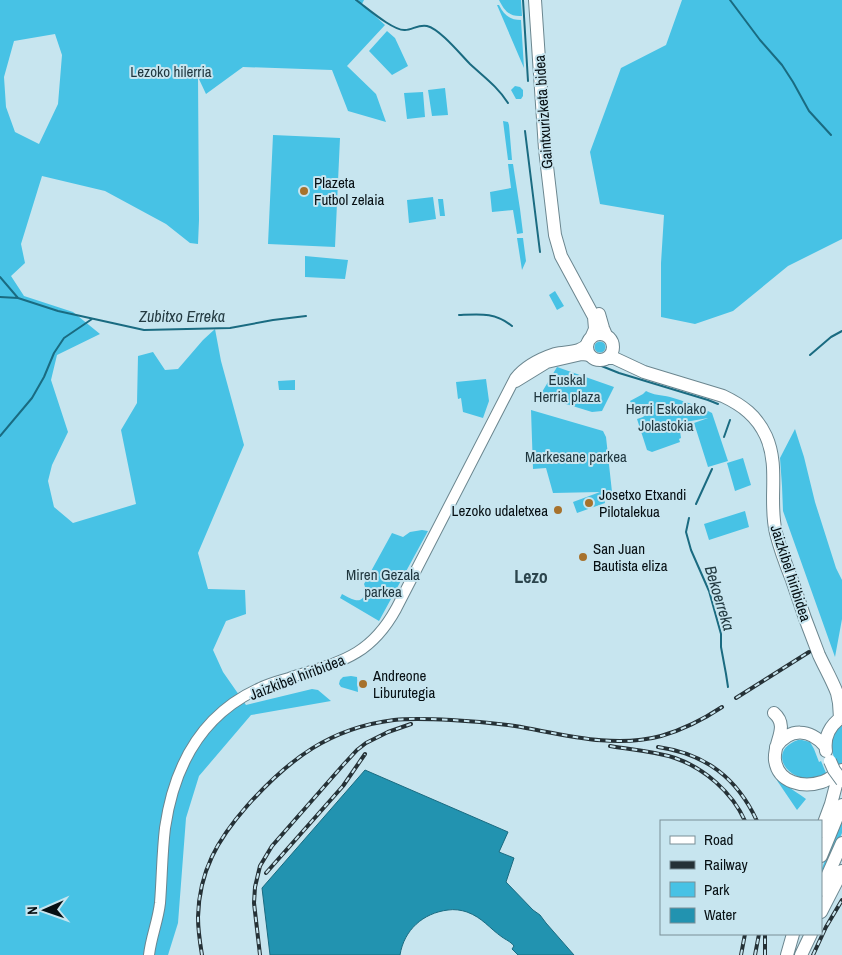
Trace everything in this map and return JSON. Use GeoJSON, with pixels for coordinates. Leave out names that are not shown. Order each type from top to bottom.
{"type":"FeatureCollection","features":[{"type":"Feature","properties":{"kind":"main road","name":"Gaintxurizketa bidea"},"geometry":{"type":"LineString","coordinates":[[535,0],[545,149],[553,225]]}},
{"type":"Feature","properties":{"kind":"main road"},"geometry":{"type":"LineString","coordinates":[[553,225],[613,345],[612,352],[607,358],[600,360],[594,358],[588,350],[595,329],[594,317],[562,256],[553,225]]}},
{"type":"Feature","properties":{"kind":"main road"},"geometry":{"type":"LineString","coordinates":[[590,340],[600,334],[613,345]]}},
{"type":"Feature","properties":{"kind":"main road","name":"Jaizkibel hiribidea"},"geometry":{"type":"LineString","coordinates":[[613,345],[624,359],[654,376]]}},
{"type":"Feature","properties":{"kind":"main road","name":"Jaizkibel hiribidea"},"geometry":{"type":"LineString","coordinates":[[607,358],[614,358],[634,369],[654,376],[723,396],[748,411],[761,426],[772,454],[774,477],[773,510],[776,533],[809,629],[838,692],[841,718]]}},
{"type":"Feature","properties":{"kind":"main road"},"geometry":{"type":"LineString","coordinates":[[774,712],[781,724],[775,760],[780,773],[790,781],[806,785],[828,780],[835,767]]}},
{"type":"Feature","properties":{"kind":"main road"},"geometry":{"type":"LineString","coordinates":[[822,827],[839,783],[835,767],[827,755],[827,735],[834,724],[841,718]]}},
{"type":"Feature","properties":{"kind":"main road"},"geometry":{"type":"LineString","coordinates":[[776,747],[785,738],[801,732],[815,737],[826,746]]}},
{"type":"Feature","properties":{"kind":"main road"},"geometry":{"type":"LineString","coordinates":[[822,854],[842,805]]}},
{"type":"Feature","properties":{"kind":"main road"},"geometry":{"type":"LineString","coordinates":[[822,888],[842,844]]}},
{"type":"Feature","properties":{"kind":"main road"},"geometry":{"type":"LineString","coordinates":[[822,910],[842,872]]}},
{"type":"Feature","properties":{"kind":"main road"},"geometry":{"type":"LineString","coordinates":[[779,955],[784,935]]}},
{"type":"Feature","properties":{"kind":"main road"},"geometry":{"type":"LineString","coordinates":[[787,955],[793,935]]}},
{"type":"Feature","properties":{"kind":"main road"},"geometry":{"type":"LineString","coordinates":[[796,955],[803,935]]}},
{"type":"Feature","properties":{"kind":"main road"},"geometry":{"type":"LineString","coordinates":[[801,955],[810,935]]}},
{"type":"Feature","properties":{"kind":"street","name":"Jaizkibel hiribidea"},"geometry":{"type":"LineString","coordinates":[[149,955],[150,942],[160,906],[168,812],[176,781],[191,747],[211,722],[239,699],[261,687],[344,660],[361,650],[378,636],[386,627],[396,609],[519,372],[530,364],[552,354],[582,349],[590,340]]}},
{"type":"Feature","properties":{"kind":"street","name":"Jaizkibel hiribidea"},"geometry":{"type":"LineString","coordinates":[[510,387],[547,363],[582,355],[591,356]]}},
{"type":"Feature","properties":{"kind":"green space","name":"Lezoko hilerria"},"geometry":{"type":"Polygon","coordinates":[[[0,0],[364,0],[362,4],[385,25],[347,66],[376,94],[386,122],[348,111],[332,70],[243,67],[206,94],[198,77],[198,244],[190,243],[166,224],[105,191],[42,176],[21,244],[25,263],[11,276],[24,296],[73,312],[100,334],[57,355],[51,380],[68,432],[52,465],[48,481],[54,507],[73,523],[136,504],[121,430],[137,403],[138,356],[153,352],[165,370],[178,369],[215,329],[221,361],[244,445],[198,553],[208,589],[245,590],[246,614],[226,621],[213,650],[223,672],[246,705],[312,689],[318,690],[331,701],[251,715],[199,776],[186,818],[178,923],[168,955],[0,955],[0,0]],[[55,34],[14,41],[4,77],[6,107],[15,132],[39,144],[58,104],[62,55],[55,34]]]}},
{"type":"Feature","properties":{"kind":"green space"},"geometry":{"type":"Polygon","coordinates":[[[499,0],[521,0],[522,16],[507,12],[499,0]]]}},
{"type":"Feature","properties":{"kind":"green space"},"geometry":{"type":"Polygon","coordinates":[[[682,0],[842,0],[842,239],[788,266],[733,311],[695,324],[661,317],[661,263],[664,215],[600,204],[590,152],[621,68],[666,45],[682,0]]]}},
{"type":"Feature","properties":{"kind":"green space"},"geometry":{"type":"Polygon","coordinates":[[[497,5],[508,16],[521,20],[524,68],[497,5]]]}},
{"type":"Feature","properties":{"kind":"green space"},"geometry":{"type":"Polygon","coordinates":[[[387,31],[395,38],[408,66],[392,75],[369,51],[387,31]]]}},
{"type":"Feature","properties":{"kind":"green space"},"geometry":{"type":"Polygon","coordinates":[[[515,86],[523,90],[521,99],[516,99],[511,90],[515,86]]]}},
{"type":"Feature","properties":{"kind":"green space"},"geometry":{"type":"Polygon","coordinates":[[[445,88],[448,115],[432,116],[428,90],[445,88]]]}},
{"type":"Feature","properties":{"kind":"green space"},"geometry":{"type":"Polygon","coordinates":[[[423,92],[425,117],[407,119],[404,93],[423,92]]]}},
{"type":"Feature","properties":{"kind":"green space"},"geometry":{"type":"Polygon","coordinates":[[[503,121],[508,122],[509,125],[512,160],[508,160],[503,121]]]}},
{"type":"Feature","properties":{"kind":"green space","name":"Plazeta Futbol zelaia"},"geometry":{"type":"Polygon","coordinates":[[[273,135],[340,138],[335,247],[268,244],[273,135]]]}},
{"type":"Feature","properties":{"kind":"green space"},"geometry":{"type":"Polygon","coordinates":[[[508,164],[513,164],[523,233],[517,234],[513,210],[492,212],[490,192],[511,188],[508,164]]]}},
{"type":"Feature","properties":{"kind":"green space"},"geometry":{"type":"Polygon","coordinates":[[[433,197],[436,219],[409,223],[407,200],[433,197]]]}},
{"type":"Feature","properties":{"kind":"green space"},"geometry":{"type":"Polygon","coordinates":[[[438,199],[443,199],[445,216],[440,216],[438,199]]]}},
{"type":"Feature","properties":{"kind":"green space"},"geometry":{"type":"Polygon","coordinates":[[[517,238],[523,238],[526,261],[522,270],[517,238]]]}},
{"type":"Feature","properties":{"kind":"green space"},"geometry":{"type":"Polygon","coordinates":[[[305,256],[348,260],[345,279],[305,277],[305,256]]]}},
{"type":"Feature","properties":{"kind":"green space"},"geometry":{"type":"Polygon","coordinates":[[[555,291],[564,306],[557,310],[549,295],[555,291]]]}},
{"type":"Feature","properties":{"kind":"green space"},"geometry":{"type":"Polygon","coordinates":[[[600,341],[606,347],[600,353],[594,347],[600,341]]]}},
{"type":"Feature","properties":{"kind":"green space","name":"Euskal Herria plaza"},"geometry":{"type":"Polygon","coordinates":[[[557,367],[614,387],[602,411],[592,412],[553,400],[542,392],[557,367]]]}},
{"type":"Feature","properties":{"kind":"green space"},"geometry":{"type":"Polygon","coordinates":[[[486,379],[489,401],[483,418],[463,412],[461,398],[458,399],[456,382],[486,379]]]}},
{"type":"Feature","properties":{"kind":"green space"},"geometry":{"type":"Polygon","coordinates":[[[295,380],[295,390],[279,390],[278,381],[295,380]]]}},
{"type":"Feature","properties":{"kind":"green space","name":"Herri Eskolako Jolastokia"},"geometry":{"type":"Polygon","coordinates":[[[646,391],[686,402],[712,413],[728,461],[708,467],[694,423],[708,418],[691,421],[693,431],[688,427],[682,428],[680,431],[680,442],[652,452],[647,450],[637,419],[646,414],[645,406],[639,404],[633,406],[630,401],[646,391]]]}},
{"type":"Feature","properties":{"kind":"green space","name":"Markesane parkea"},"geometry":{"type":"Polygon","coordinates":[[[531,410],[603,431],[606,437],[612,492],[602,492],[605,503],[577,513],[573,502],[600,492],[553,493],[546,468],[533,469],[531,410]]]}},
{"type":"Feature","properties":{"kind":"green space"},"geometry":{"type":"Polygon","coordinates":[[[795,429],[815,502],[836,568],[842,580],[842,619],[835,657],[783,511],[780,458],[795,429]]]}},
{"type":"Feature","properties":{"kind":"green space"},"geometry":{"type":"Polygon","coordinates":[[[743,458],[751,485],[735,491],[727,463],[743,458]]]}},
{"type":"Feature","properties":{"kind":"green space"},"geometry":{"type":"Polygon","coordinates":[[[745,511],[749,527],[709,540],[704,524],[745,511]]]}},
{"type":"Feature","properties":{"kind":"green space","name":"Miren Gezala parkea"},"geometry":{"type":"Polygon","coordinates":[[[428,531],[379,621],[340,598],[342,594],[355,600],[363,598],[365,593],[364,584],[392,533],[403,537],[410,532],[428,531]]]}},
{"type":"Feature","properties":{"kind":"green space"},"geometry":{"type":"Polygon","coordinates":[[[343,677],[357,677],[358,692],[341,687],[339,684],[343,677]]]}},
{"type":"Feature","properties":{"kind":"green space"},"geometry":{"type":"Polygon","coordinates":[[[842,723],[842,764],[838,766],[833,754],[832,744],[835,734],[842,723]]]}},
{"type":"Feature","properties":{"kind":"green space"},"geometry":{"type":"Polygon","coordinates":[[[798,740],[810,742],[826,773],[815,778],[804,778],[794,775],[787,769],[783,761],[783,753],[787,746],[798,740]]]}},
{"type":"Feature","properties":{"kind":"green space"},"geometry":{"type":"Polygon","coordinates":[[[772,771],[784,783],[806,799],[797,810],[778,782],[772,771]]]}},
{"type":"Feature","properties":{"kind":"green space"},"geometry":{"type":"Polygon","coordinates":[[[842,815],[842,833],[822,878],[822,868],[842,815]]]}},
{"type":"Feature","properties":{"kind":"water"},"geometry":{"type":"Polygon","coordinates":[[[365,770],[508,832],[499,852],[514,858],[506,882],[540,915],[574,955],[518,955],[512,949],[514,946],[512,944],[473,914],[453,910],[431,915],[416,924],[406,938],[400,955],[270,955],[262,888],[365,770]]]}},
{"type":"Feature","properties":{"kind":"waterway","name":"Zubitxo Erreka"},"geometry":{"type":"LineString","coordinates":[[356,0],[394,27],[408,30],[418,26],[427,26],[438,32],[495,87],[508,103]]}},
{"type":"Feature","properties":{"kind":"waterway"},"geometry":{"type":"LineString","coordinates":[[523,0],[528,81]]}},
{"type":"Feature","properties":{"kind":"waterway"},"geometry":{"type":"LineString","coordinates":[[730,0],[760,40],[782,65],[809,111],[831,135]]}},
{"type":"Feature","properties":{"kind":"waterway","name":"Zubitxo Erreka"},"geometry":{"type":"LineString","coordinates":[[525,131],[540,252]]}},
{"type":"Feature","properties":{"kind":"waterway"},"geometry":{"type":"LineString","coordinates":[[0,277],[18,298]]}},
{"type":"Feature","properties":{"kind":"waterway","name":"Zubitxo Erreka"},"geometry":{"type":"LineString","coordinates":[[0,297],[18,298],[58,311],[144,330],[230,328],[306,316]]}},
{"type":"Feature","properties":{"kind":"waterway","name":"Zubitxo Erreka"},"geometry":{"type":"LineString","coordinates":[[459,315],[481,314],[493,316],[506,321],[512,326]]}},
{"type":"Feature","properties":{"kind":"waterway"},"geometry":{"type":"LineString","coordinates":[[0,436],[32,398],[44,377],[54,353],[64,338],[92,319]]}},
{"type":"Feature","properties":{"kind":"waterway"},"geometry":{"type":"LineString","coordinates":[[810,355],[831,337],[842,331]]}},
{"type":"Feature","properties":{"kind":"waterway","name":"Bekoerreka"},"geometry":{"type":"LineString","coordinates":[[599,365],[718,404]]}},
{"type":"Feature","properties":{"kind":"waterway","name":"Bekoerreka"},"geometry":{"type":"LineString","coordinates":[[724,437],[730,420]]}},
{"type":"Feature","properties":{"kind":"waterway","name":"Bekoerreka"},"geometry":{"type":"LineString","coordinates":[[696,504],[712,469]]}},
{"type":"Feature","properties":{"kind":"waterway","name":"Bekoerreka"},"geometry":{"type":"LineString","coordinates":[[689,518],[686,532],[691,550],[709,591],[721,634],[721,647],[728,687]]}},
{"type":"Feature","properties":{"kind":"railway"},"geometry":{"type":"LineString","coordinates":[[736,698],[809,652]]}},
{"type":"Feature","properties":{"kind":"railway"},"geometry":{"type":"LineString","coordinates":[[202,955],[198,922],[199,900],[206,870],[219,843],[237,818],[263,789],[295,760],[330,738],[371,724],[394,720],[422,719],[499,724],[606,741],[643,740],[677,731],[722,707]]}},
{"type":"Feature","properties":{"kind":"railway"},"geometry":{"type":"LineString","coordinates":[[260,955],[254,903],[255,887],[260,866],[272,846],[357,750],[366,743],[388,732],[411,724]]}},
{"type":"Feature","properties":{"kind":"railway"},"geometry":{"type":"LineString","coordinates":[[610,746],[651,752],[686,762],[716,782],[733,800],[744,820]]}},
{"type":"Feature","properties":{"kind":"railway"},"geometry":{"type":"LineString","coordinates":[[658,747],[691,755],[718,770],[740,792],[756,820]]}},
{"type":"Feature","properties":{"kind":"railway"},"geometry":{"type":"LineString","coordinates":[[266,873],[343,786],[365,754]]}},
{"type":"Feature","properties":{"kind":"railway"},"geometry":{"type":"LineString","coordinates":[[813,955],[826,927],[842,900]]}},
{"type":"Feature","properties":{"kind":"railway"},"geometry":{"type":"LineString","coordinates":[[741,955],[745,935]]}},
{"type":"Feature","properties":{"kind":"railway"},"geometry":{"type":"LineString","coordinates":[[755,955],[759,935]]}},
{"type":"Feature","properties":{"kind":"railway"},"geometry":{"type":"LineString","coordinates":[[765,935],[765,955]]}},
{"type":"Feature","properties":{"kind":"place","name":"Plazeta Futbol zelaia"},"geometry":{"type":"Point","coordinates":[304,191]}},
{"type":"Feature","properties":{"kind":"place","name":"Josetxo Etxandi Pilotalekua"},"geometry":{"type":"Point","coordinates":[589,503]}},
{"type":"Feature","properties":{"kind":"place","name":"Lezoko udaletxea"},"geometry":{"type":"Point","coordinates":[558,510]}},
{"type":"Feature","properties":{"kind":"place","name":"San Juan Bautista eliza"},"geometry":{"type":"Point","coordinates":[583,557]}},
{"type":"Feature","properties":{"kind":"place","name":"Andreone Liburutegia"},"geometry":{"type":"Point","coordinates":[363,684]}},
{"type":"Feature","properties":{"kind":"district","name":"Lezo"},"geometry":{"type":"Point","coordinates":[531,576]}}]}
